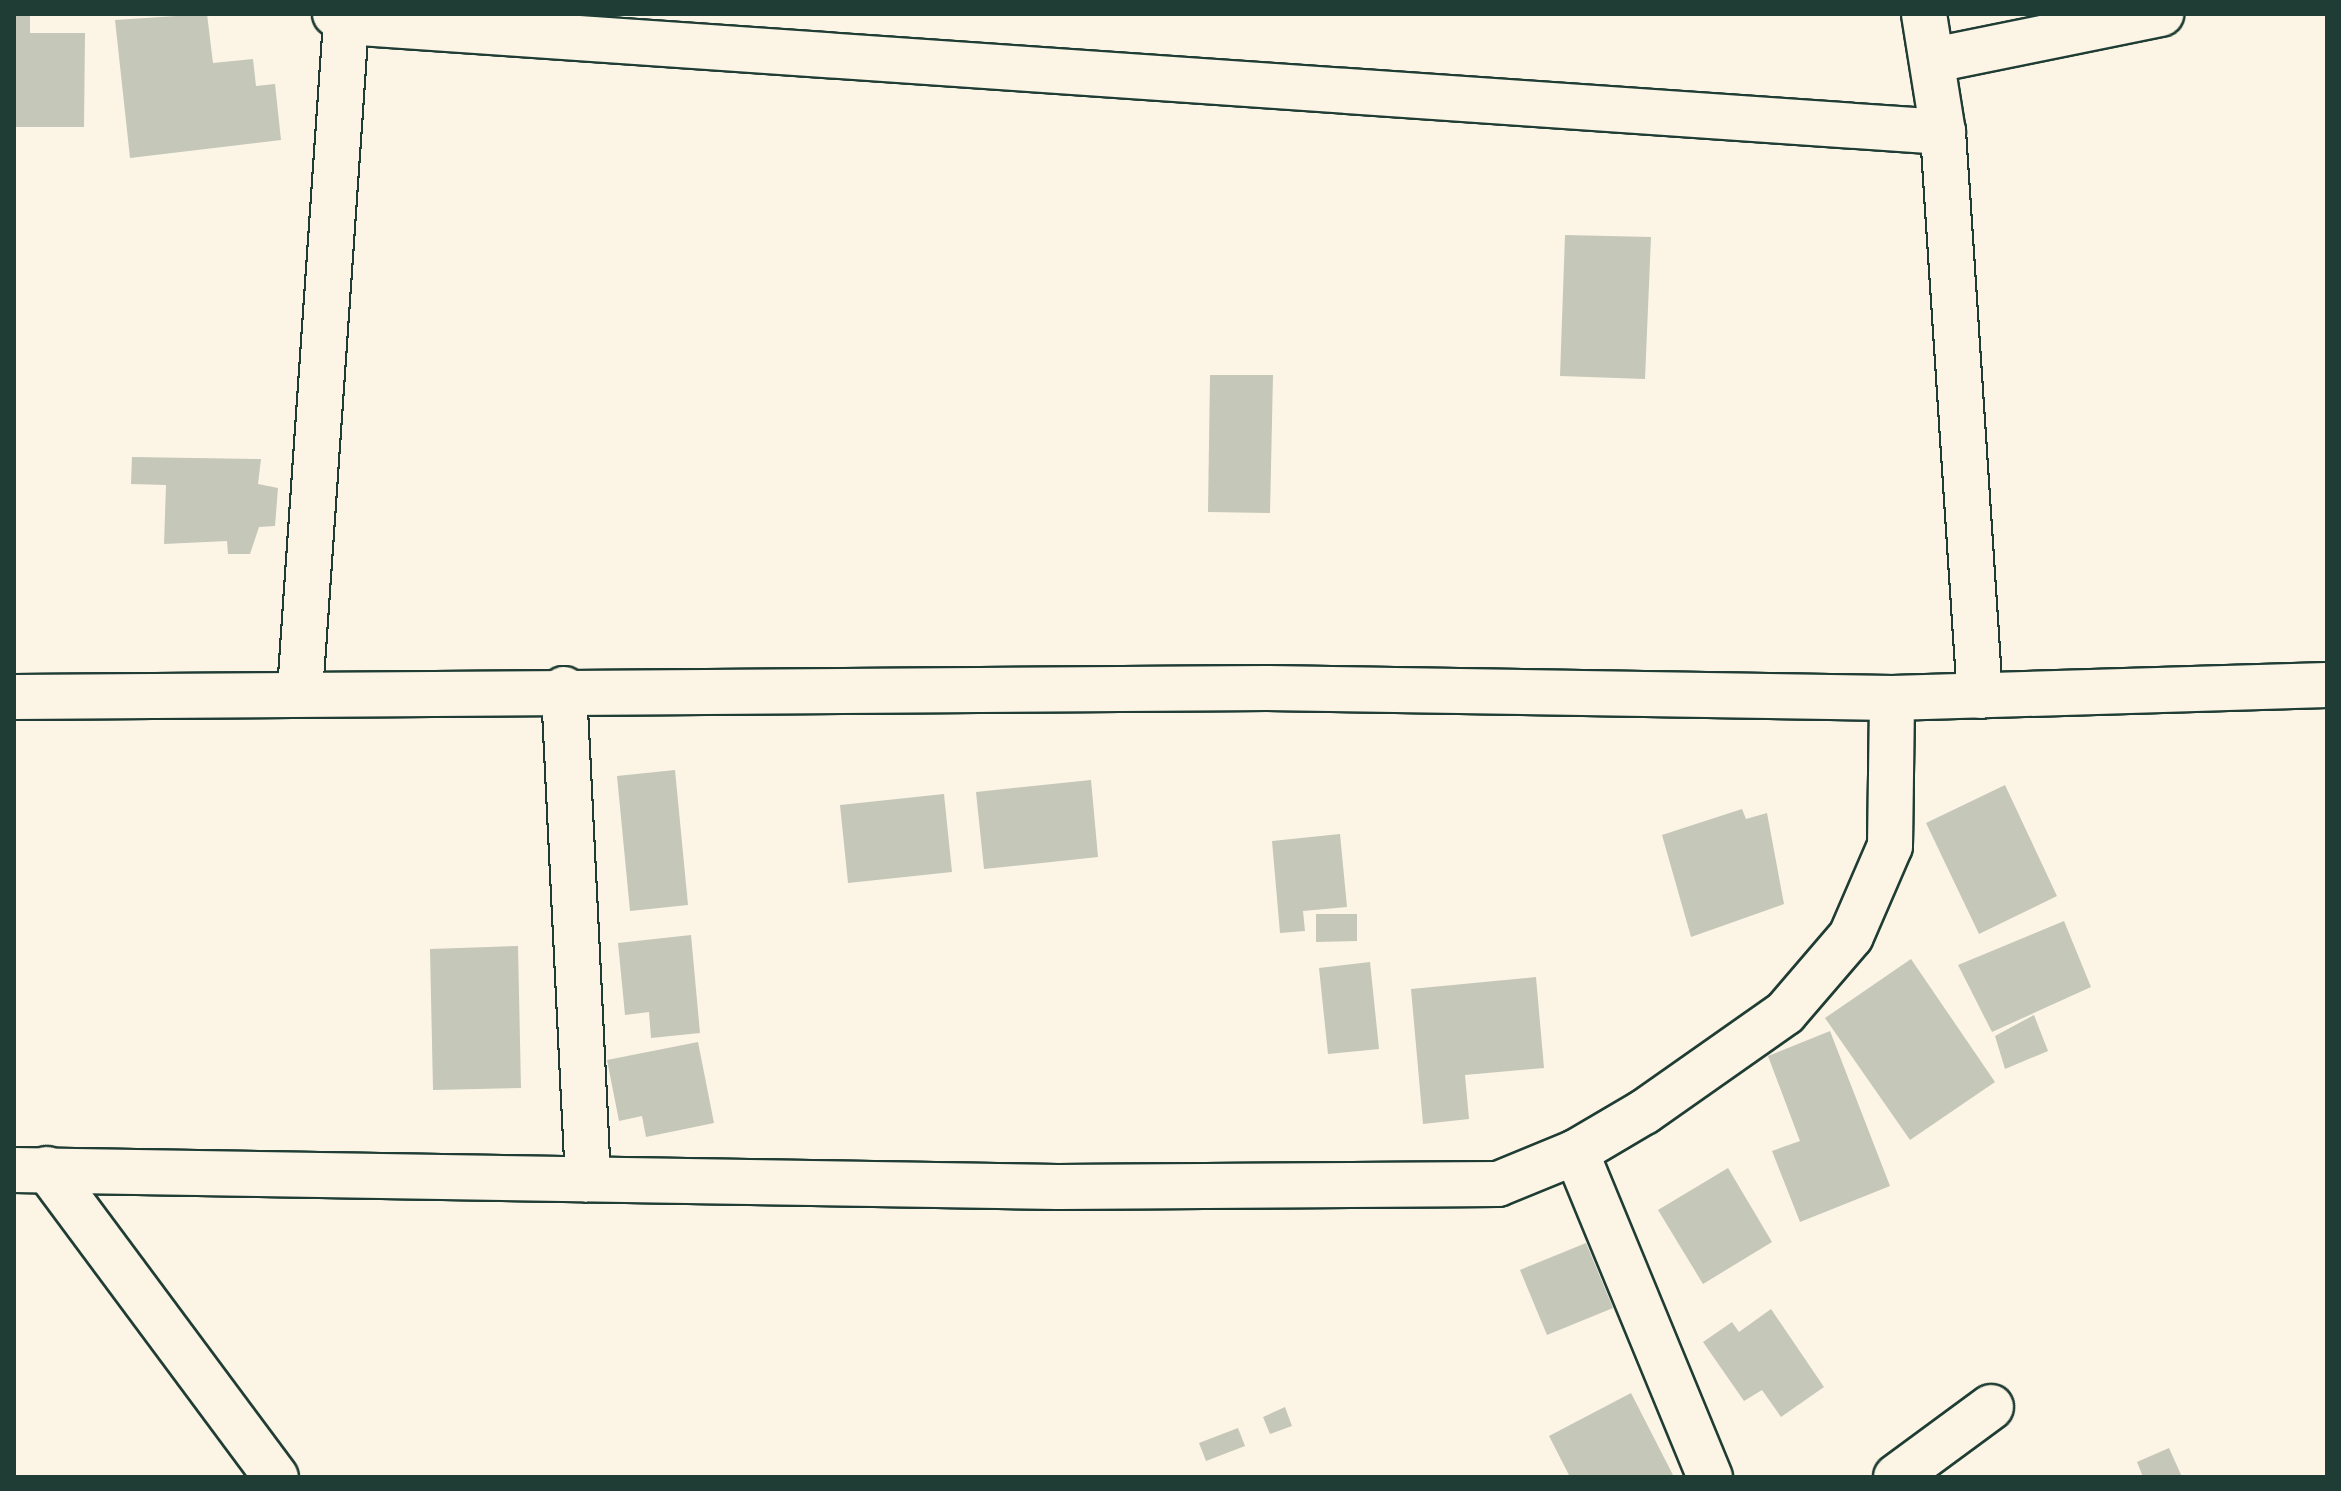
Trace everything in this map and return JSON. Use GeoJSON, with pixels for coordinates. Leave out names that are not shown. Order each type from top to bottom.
{"type":"FeatureCollection","features":[{"type":"Feature","properties":{"kind":"street"},"geometry":{"type":"LineString","coordinates":[[1924,14],[1934,60],[1943,132],[1980,696]]}},
{"type":"Feature","properties":{"kind":"street"},"geometry":{"type":"LineString","coordinates":[[1934,60],[2161,14]]}},
{"type":"Feature","properties":{"kind":"street"},"geometry":{"type":"LineString","coordinates":[[300,692],[341,18],[1943,132]]}},
{"type":"Feature","properties":{"kind":"street"},"geometry":{"type":"LineString","coordinates":[[14,697],[564,689],[1267,688],[1892,698],[2327,685]]}},
{"type":"Feature","properties":{"kind":"street"},"geometry":{"type":"LineString","coordinates":[[564,689],[588,1179]]}},
{"type":"Feature","properties":{"kind":"street"},"geometry":{"type":"LineString","coordinates":[[30,1170],[588,1179],[1498,1184],[1576,1152],[1785,1013],[1851,936],[1890,846],[1892,698]]}},
{"type":"Feature","properties":{"kind":"street"},"geometry":{"type":"LineString","coordinates":[[1576,1152],[1710,1477]]}},
{"type":"Feature","properties":{"kind":"street"},"geometry":{"type":"LineString","coordinates":[[30,1170],[276,1477]]}},
{"type":"Feature","properties":{"kind":"street"},"geometry":{"type":"LineString","coordinates":[[1896,1477],[1991,1407]]}},
{"type":"Feature","properties":{"kind":"building"},"geometry":{"type":"Polygon","coordinates":[[[14,14],[30,14],[30,33],[85,33],[84,127],[14,127],[14,14]]]}},
{"type":"Feature","properties":{"kind":"building"},"geometry":{"type":"Polygon","coordinates":[[[207,14],[213,63],[253,59],[256,86],[275,84],[281,140],[130,158],[115,20],[207,14]]]}},
{"type":"Feature","properties":{"kind":"building"},"geometry":{"type":"Polygon","coordinates":[[[1565,235],[1651,237],[1645,379],[1560,376],[1565,235]]]}},
{"type":"Feature","properties":{"kind":"building"},"geometry":{"type":"Polygon","coordinates":[[[1210,375],[1273,375],[1270,513],[1208,512],[1210,375]]]}},
{"type":"Feature","properties":{"kind":"building"},"geometry":{"type":"Polygon","coordinates":[[[132,457],[261,459],[258,484],[278,488],[275,526],[259,527],[250,554],[228,554],[227,541],[164,544],[166,485],[131,484],[132,457]]]}},
{"type":"Feature","properties":{"kind":"building"},"geometry":{"type":"Polygon","coordinates":[[[675,770],[688,905],[630,911],[617,776],[675,770]]]}},
{"type":"Feature","properties":{"kind":"building"},"geometry":{"type":"Polygon","coordinates":[[[1091,780],[1098,857],[984,869],[976,792],[1091,780]]]}},
{"type":"Feature","properties":{"kind":"building"},"geometry":{"type":"Polygon","coordinates":[[[2005,785],[2057,896],[1979,934],[1926,823],[2005,785]]]}},
{"type":"Feature","properties":{"kind":"building"},"geometry":{"type":"Polygon","coordinates":[[[944,794],[952,872],[848,883],[840,805],[944,794]]]}},
{"type":"Feature","properties":{"kind":"building"},"geometry":{"type":"Polygon","coordinates":[[[1742,809],[1746,819],[1767,813],[1784,904],[1691,937],[1662,835],[1742,809]]]}},
{"type":"Feature","properties":{"kind":"building"},"geometry":{"type":"Polygon","coordinates":[[[1340,834],[1347,907],[1303,911],[1305,931],[1280,933],[1272,841],[1340,834]]]}},
{"type":"Feature","properties":{"kind":"building"},"geometry":{"type":"Polygon","coordinates":[[[1316,914],[1357,914],[1357,941],[1316,942],[1316,914]]]}},
{"type":"Feature","properties":{"kind":"building"},"geometry":{"type":"Polygon","coordinates":[[[2064,921],[2091,987],[1992,1032],[1958,965],[2064,921]]]}},
{"type":"Feature","properties":{"kind":"building"},"geometry":{"type":"Polygon","coordinates":[[[691,935],[700,1033],[651,1038],[649,1012],[625,1015],[618,943],[691,935]]]}},
{"type":"Feature","properties":{"kind":"building"},"geometry":{"type":"Polygon","coordinates":[[[518,946],[521,1088],[433,1090],[430,949],[518,946]]]}},
{"type":"Feature","properties":{"kind":"building"},"geometry":{"type":"Polygon","coordinates":[[[1911,959],[1995,1082],[1910,1140],[1825,1018],[1911,959]]]}},
{"type":"Feature","properties":{"kind":"building"},"geometry":{"type":"Polygon","coordinates":[[[1370,962],[1379,1049],[1328,1054],[1319,968],[1370,962]]]}},
{"type":"Feature","properties":{"kind":"building"},"geometry":{"type":"Polygon","coordinates":[[[1536,977],[1544,1068],[1465,1075],[1469,1119],[1423,1124],[1411,989],[1536,977]]]}},
{"type":"Feature","properties":{"kind":"building"},"geometry":{"type":"Polygon","coordinates":[[[2034,1015],[2048,1051],[2005,1069],[1995,1036],[2034,1015]]]}},
{"type":"Feature","properties":{"kind":"building"},"geometry":{"type":"Polygon","coordinates":[[[1830,1031],[1890,1186],[1800,1222],[1772,1151],[1800,1141],[1768,1056],[1830,1031]]]}},
{"type":"Feature","properties":{"kind":"building"},"geometry":{"type":"Polygon","coordinates":[[[698,1042],[714,1123],[646,1137],[642,1116],[619,1121],[607,1060],[698,1042]]]}},
{"type":"Feature","properties":{"kind":"building"},"geometry":{"type":"Polygon","coordinates":[[[1728,1168],[1772,1242],[1703,1284],[1658,1210],[1728,1168]]]}},
{"type":"Feature","properties":{"kind":"building"},"geometry":{"type":"Polygon","coordinates":[[[1586,1243],[1613,1308],[1547,1335],[1520,1270],[1586,1243]]]}},
{"type":"Feature","properties":{"kind":"building"},"geometry":{"type":"Polygon","coordinates":[[[1771,1309],[1824,1387],[1781,1417],[1762,1390],[1744,1401],[1703,1342],[1732,1322],[1739,1332],[1771,1309]]]}},
{"type":"Feature","properties":{"kind":"building"},"geometry":{"type":"Polygon","coordinates":[[[1631,1393],[1674,1477],[1570,1477],[1549,1436],[1631,1393]]]}},
{"type":"Feature","properties":{"kind":"building"},"geometry":{"type":"Polygon","coordinates":[[[1285,1407],[1292,1426],[1270,1434],[1263,1417],[1285,1407]]]}},
{"type":"Feature","properties":{"kind":"building"},"geometry":{"type":"Polygon","coordinates":[[[1238,1428],[1245,1446],[1206,1461],[1199,1443],[1238,1428]]]}},
{"type":"Feature","properties":{"kind":"building"},"geometry":{"type":"Polygon","coordinates":[[[2169,1448],[2182,1477],[2143,1477],[2137,1462],[2169,1448]]]}}]}
